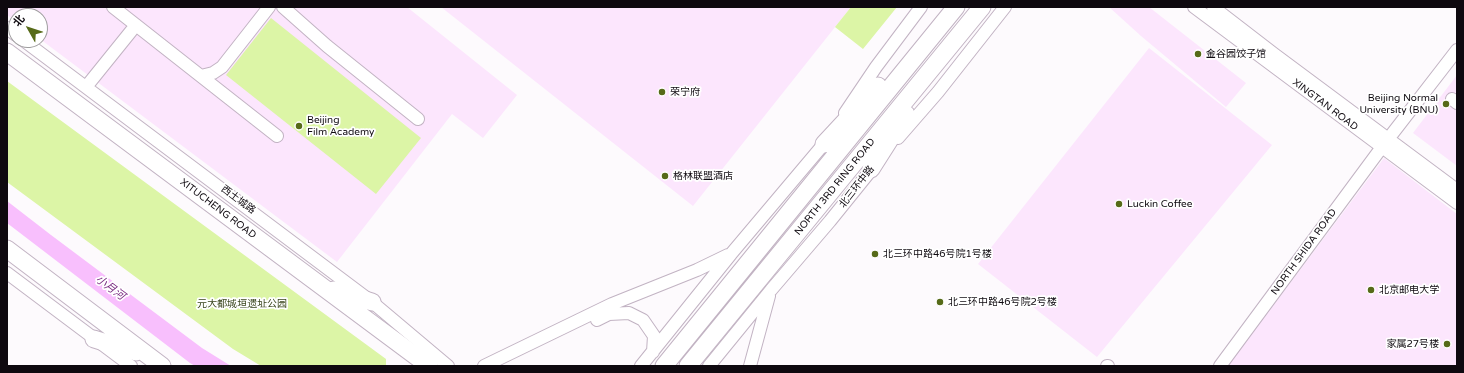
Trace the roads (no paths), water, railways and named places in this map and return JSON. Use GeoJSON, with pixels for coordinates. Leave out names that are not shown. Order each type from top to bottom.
{"type":"FeatureCollection","features":[{"type":"Feature","properties":{"kind":"highway"},"geometry":{"type":"LineString","coordinates":[[824,144],[952,7]]}},
{"type":"Feature","properties":{"kind":"highway","name":"NORTH 3RD RING ROAD"},"geometry":{"type":"LineString","coordinates":[[664,366],[956,7]]}},
{"type":"Feature","properties":{"kind":"highway","name":"NORTH 3RD RING ROAD"},"geometry":{"type":"LineString","coordinates":[[688,366],[982,7]]}},
{"type":"Feature","properties":{"kind":"highway"},"geometry":{"type":"LineString","coordinates":[[870,170],[954,42]]}},
{"type":"Feature","properties":{"kind":"highway","name":"XITUCHENG ROAD"},"geometry":{"type":"LineString","coordinates":[[7,52],[429,366]]}},
{"type":"Feature","properties":{"kind":"highway"},"geometry":{"type":"LineString","coordinates":[[7,249],[162,366]]}},
{"type":"Feature","properties":{"kind":"highway"},"geometry":{"type":"LineString","coordinates":[[322,286],[372,302]]}},
{"type":"Feature","properties":{"kind":"highway"},"geometry":{"type":"LineString","coordinates":[[94,339],[148,356]]}},
{"type":"Feature","properties":{"kind":"street"},"geometry":{"type":"LineString","coordinates":[[113,7],[277,136]]}},
{"type":"Feature","properties":{"kind":"street"},"geometry":{"type":"LineString","coordinates":[[201,76],[213,73],[222,67],[269,7]]}},
{"type":"Feature","properties":{"kind":"street"},"geometry":{"type":"LineString","coordinates":[[283,7],[327,46],[418,119]]}},
{"type":"Feature","properties":{"kind":"street"},"geometry":{"type":"LineString","coordinates":[[641,366],[731,254],[824,144],[876,67],[921,7]]}},
{"type":"Feature","properties":{"kind":"street","name":"北三环中路"},"geometry":{"type":"LineString","coordinates":[[709,366],[771,290],[830,222],[870,170],[938,92],[1005,7]]}},
{"type":"Feature","properties":{"kind":"street","name":"XINGTAN ROAD"},"geometry":{"type":"LineString","coordinates":[[1194,7],[1385,143],[1457,190]]}},
{"type":"Feature","properties":{"kind":"street","name":"XINGTAN ROAD"},"geometry":{"type":"LineString","coordinates":[[1213,7],[1385,143],[1457,203]]}},
{"type":"Feature","properties":{"kind":"street"},"geometry":{"type":"LineString","coordinates":[[86,87],[136,25]]}},
{"type":"Feature","properties":{"kind":"street","name":"西土城路"},"geometry":{"type":"LineString","coordinates":[[34,48],[372,302],[448,366]]}},
{"type":"Feature","properties":{"kind":"street","name":"NORTH SHIDA ROAD"},"geometry":{"type":"LineString","coordinates":[[1220,366],[1385,143],[1457,50]]}},
{"type":"Feature","properties":{"kind":"street"},"geometry":{"type":"LineString","coordinates":[[484,366],[612,304],[697,270],[731,254]]}},
{"type":"Feature","properties":{"kind":"street"},"geometry":{"type":"LineString","coordinates":[[7,274],[131,366]]}},
{"type":"Feature","properties":{"kind":"street"},"geometry":{"type":"LineString","coordinates":[[750,366],[771,290]]}},
{"type":"Feature","properties":{"kind":"street"},"geometry":{"type":"LineString","coordinates":[[500,366],[609,314],[629,313],[643,320],[654,336],[653,352]]}},
{"type":"Feature","properties":{"kind":"water","name":"小月河"},"geometry":{"type":"Polygon","coordinates":[[[7,201],[202,348],[231,366],[195,366],[190,363],[7,223],[7,201]]]}},
{"type":"Feature","properties":{"kind":"place","name":"金谷园饺子馆"},"geometry":{"type":"Point","coordinates":[1198,54]}},
{"type":"Feature","properties":{"kind":"place","name":"荣宁府"},"geometry":{"type":"Point","coordinates":[662,92]}},
{"type":"Feature","properties":{"kind":"place","name":"Beijing Normal University (BNU)"},"geometry":{"type":"Point","coordinates":[1446,104]}},
{"type":"Feature","properties":{"kind":"place","name":"Beijing Film Academy"},"geometry":{"type":"Point","coordinates":[299,126]}},
{"type":"Feature","properties":{"kind":"place","name":"格林联盟酒店"},"geometry":{"type":"Point","coordinates":[665,176]}},
{"type":"Feature","properties":{"kind":"place","name":"Luckin Coffee"},"geometry":{"type":"Point","coordinates":[1119,204]}},
{"type":"Feature","properties":{"kind":"place","name":"北三环中路46号院1号楼"},"geometry":{"type":"Point","coordinates":[875,254]}},
{"type":"Feature","properties":{"kind":"place","name":"北京邮电大学"},"geometry":{"type":"Point","coordinates":[1371,290]}},
{"type":"Feature","properties":{"kind":"place","name":"北三环中路46号院2号楼"},"geometry":{"type":"Point","coordinates":[940,302]}},
{"type":"Feature","properties":{"kind":"place","name":"家属27号楼"},"geometry":{"type":"Point","coordinates":[1447,344]}},
{"type":"Feature","properties":{"kind":"park label","name":"元大都城垣遗址公园"},"geometry":{"type":"Point","coordinates":[242,304]}}]}
